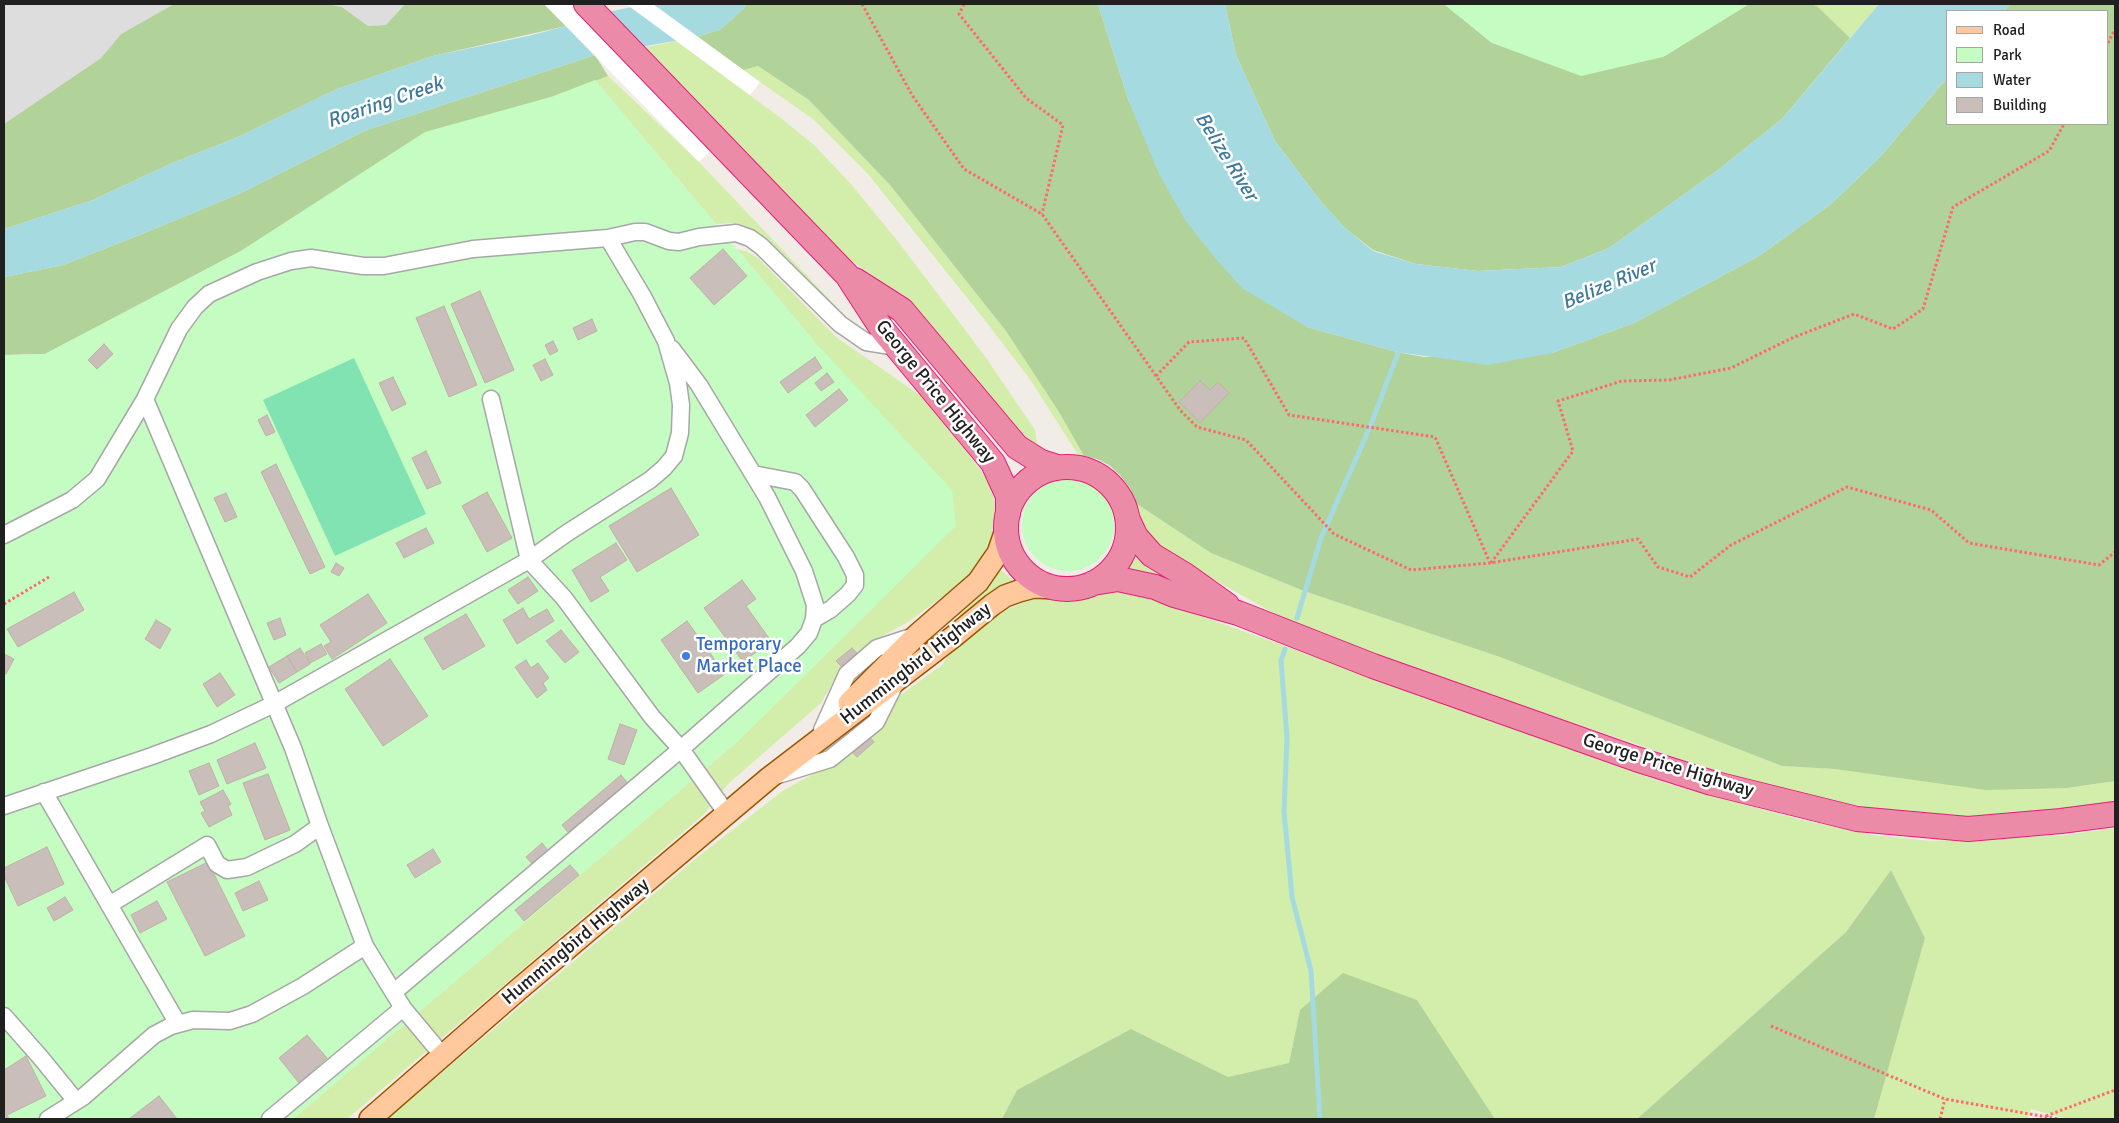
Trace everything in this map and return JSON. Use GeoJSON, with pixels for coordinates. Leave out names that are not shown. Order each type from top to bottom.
{"type":"FeatureCollection","features":[{"type":"Feature","properties":{"kind":"highway","name":"George Price Highway"},"geometry":{"type":"LineString","coordinates":[[586,4],[847,275],[882,329],[993,463],[1008,496],[1007,522]]}},
{"type":"Feature","properties":{"kind":"highway","name":"George Price Highway"},"geometry":{"type":"LineString","coordinates":[[847,275],[902,310],[1017,447],[1041,462],[1057,467]]}},
{"type":"Feature","properties":{"kind":"highway"},"geometry":{"type":"LineString","coordinates":[[1057,467],[1087,470],[1106,481],[1121,498],[1128,520],[1127,539],[1121,557],[1109,572],[1093,583],[1078,588],[1058,588],[1038,581],[1022,568],[1011,550],[1007,522],[1011,504],[1022,487],[1038,474],[1057,467]]}},
{"type":"Feature","properties":{"kind":"highway","name":"George Price Highway"},"geometry":{"type":"LineString","coordinates":[[1128,520],[1136,537],[1152,555],[1185,575],[1238,613]]}},
{"type":"Feature","properties":{"kind":"highway","name":"George Price Highway"},"geometry":{"type":"LineString","coordinates":[[1093,583],[1109,580],[1131,581],[1238,613],[1373,666],[1636,759],[1712,782],[1857,819],[1968,829],[2115,814]]}},
{"type":"Feature","properties":{"kind":"main road","name":"Hummingbird Highway"},"geometry":{"type":"LineString","coordinates":[[777,772],[822,730],[916,635],[978,582],[998,553],[1007,522]]}},
{"type":"Feature","properties":{"kind":"main road","name":"Hummingbird Highway"},"geometry":{"type":"LineString","coordinates":[[370,1119],[777,772],[1005,596],[1034,587],[1058,588]]}},
{"type":"Feature","properties":{"kind":"street"},"geometry":{"type":"LineString","coordinates":[[4,535],[72,500],[97,479],[145,399],[179,329],[195,307],[209,294],[257,272],[290,261],[311,258],[363,266],[384,266],[473,249],[608,238],[636,232],[645,232],[669,241],[679,242],[720,234],[736,233],[750,238],[761,246],[840,324],[866,342],[898,347]]}},
{"type":"Feature","properties":{"kind":"street"},"geometry":{"type":"LineString","coordinates":[[394,992],[681,749],[798,646],[809,632],[814,619],[815,605],[804,571],[753,474],[699,385],[666,341],[642,295],[608,238]]}},
{"type":"Feature","properties":{"kind":"street"},"geometry":{"type":"LineString","coordinates":[[4,806],[211,734],[274,704],[530,560],[567,533],[650,480],[674,456],[680,434],[681,405],[678,383],[666,341]]}},
{"type":"Feature","properties":{"kind":"street"},"geometry":{"type":"LineString","coordinates":[[145,399],[294,748],[320,826],[365,946],[404,1008],[443,1056]]}},
{"type":"Feature","properties":{"kind":"street"},"geometry":{"type":"LineString","coordinates":[[491,399],[530,560],[564,598],[652,717],[681,749],[727,814]]}},
{"type":"Feature","properties":{"kind":"street"},"geometry":{"type":"LineString","coordinates":[[753,474],[795,482],[807,496],[846,557],[855,575],[855,585],[848,594],[831,609],[814,619]]}},
{"type":"Feature","properties":{"kind":"street"},"geometry":{"type":"LineString","coordinates":[[44,792],[178,1024]]}},
{"type":"Feature","properties":{"kind":"street"},"geometry":{"type":"LineString","coordinates":[[110,905],[207,845],[218,864],[227,870],[247,867],[296,844],[320,826]]}},
{"type":"Feature","properties":{"kind":"street"},"geometry":{"type":"LineString","coordinates":[[48,1119],[76,1101],[154,1035],[178,1024],[193,1020],[230,1021],[252,1014],[303,986],[365,946]]}},
{"type":"Feature","properties":{"kind":"street"},"geometry":{"type":"LineString","coordinates":[[270,1119],[404,1008]]}},
{"type":"Feature","properties":{"kind":"street"},"geometry":{"type":"LineString","coordinates":[[4,1016],[76,1101]]}},
{"type":"Feature","properties":{"kind":"path"},"geometry":{"type":"LineString","coordinates":[[862,4],[912,95],[964,169],[1042,214],[1180,410],[1197,427],[1246,440],[1334,534],[1411,570],[1490,563],[1638,539],[1658,567],[1690,577],[1731,545],[1846,488],[1931,510],[1969,543],[2099,565],[2115,552]]}},
{"type":"Feature","properties":{"kind":"path"},"geometry":{"type":"LineString","coordinates":[[964,4],[960,14],[1026,98],[1064,125],[1042,214]]}},
{"type":"Feature","properties":{"kind":"path"},"geometry":{"type":"LineString","coordinates":[[2109,41],[2115,29]]}},
{"type":"Feature","properties":{"kind":"path"},"geometry":{"type":"LineString","coordinates":[[1490,563],[1573,450],[1558,400],[1622,381],[1669,380],[1731,368],[1792,338],[1854,314],[1893,329],[1923,308],[1953,207],[2049,152],[2063,125]]}},
{"type":"Feature","properties":{"kind":"path"},"geometry":{"type":"LineString","coordinates":[[1156,376],[1189,342],[1244,338],[1290,415],[1435,437],[1490,563]]}},
{"type":"Feature","properties":{"kind":"path"},"geometry":{"type":"LineString","coordinates":[[4,604],[49,577]]}},
{"type":"Feature","properties":{"kind":"path"},"geometry":{"type":"LineString","coordinates":[[1771,1026],[1945,1099],[2058,1119]]}},
{"type":"Feature","properties":{"kind":"path"},"geometry":{"type":"LineString","coordinates":[[2046,1116],[2115,1090]]}},
{"type":"Feature","properties":{"kind":"path"},"geometry":{"type":"LineString","coordinates":[[1940,1119],[1945,1099]]}},
{"type":"Feature","properties":{"kind":"shaded area"},"geometry":{"type":"Polygon","coordinates":[[[4,4],[174,4],[121,34],[101,58],[4,124],[4,4]]]}},
{"type":"Feature","properties":{"kind":"shaded area"},"geometry":{"type":"Polygon","coordinates":[[[326,4],[405,4],[386,25],[368,26],[342,7],[326,4]]]}},
{"type":"Feature","properties":{"kind":"green space"},"geometry":{"type":"Polygon","coordinates":[[[174,4],[326,4],[342,7],[368,26],[386,25],[405,4],[544,4],[566,26],[433,56],[337,89],[238,137],[170,164],[93,200],[4,229],[4,124],[101,58],[121,34],[174,4]]]}},
{"type":"Feature","properties":{"kind":"green space"},"geometry":{"type":"Polygon","coordinates":[[[747,4],[1098,4],[1129,102],[1307,327],[1397,352],[1424,357],[1552,353],[1634,323],[1759,256],[1831,204],[1880,157],[1946,79],[1946,125],[2109,125],[2109,10],[2005,10],[2010,4],[2115,4],[2115,781],[2067,788],[1986,790],[1835,769],[1782,766],[1500,657],[1304,591],[1211,553],[1134,502],[1130,488],[1109,465],[1097,459],[1084,456],[1059,412],[1006,331],[890,185],[809,100],[758,66],[743,70],[697,37],[721,29],[747,4]]]}},
{"type":"Feature","properties":{"kind":"green space"},"geometry":{"type":"Polygon","coordinates":[[[1225,4],[1444,4],[1492,43],[1663,57],[1749,4],[1810,4],[1817,6],[1850,38],[1782,119],[1718,170],[1609,248],[1561,267],[1478,271],[1416,264],[1373,250],[1346,229],[1322,203],[1275,141],[1236,55],[1225,4]]]}},
{"type":"Feature","properties":{"kind":"green space"},"geometry":{"type":"Polygon","coordinates":[[[1444,4],[1749,4],[1663,57],[1581,76],[1492,43],[1444,4]]]}},
{"type":"Feature","properties":{"kind":"green space"},"geometry":{"type":"Polygon","coordinates":[[[1810,4],[1879,4],[1850,38],[1817,6],[1810,4]]]}},
{"type":"Feature","properties":{"kind":"green space"},"geometry":{"type":"Polygon","coordinates":[[[676,41],[782,119],[814,145],[850,183],[896,239],[984,355],[1035,430],[1037,446],[1023,437],[997,409],[963,363],[898,294],[842,254],[728,134],[642,48],[676,41]]]}},
{"type":"Feature","properties":{"kind":"green space"},"geometry":{"type":"Polygon","coordinates":[[[595,55],[608,76],[554,96],[239,252],[45,354],[4,355],[4,277],[63,265],[137,236],[241,193],[364,131],[595,55]]]}},
{"type":"Feature","properties":{"kind":"green space"},"geometry":{"type":"Polygon","coordinates":[[[758,66],[809,100],[890,185],[1006,331],[1059,412],[1084,456],[1079,456],[1029,378],[868,174],[813,119],[743,70],[758,66]]]}},
{"type":"Feature","properties":{"kind":"green space"},"geometry":{"type":"Polygon","coordinates":[[[608,76],[699,162],[851,322],[840,316],[761,237],[745,226],[731,223],[716,224],[595,80],[608,76]]]}},
{"type":"Feature","properties":{"kind":"green space"},"geometry":{"type":"Polygon","coordinates":[[[595,80],[814,341],[952,490],[956,526],[737,742],[293,1119],[4,1119],[4,355],[45,354],[239,252],[425,132],[554,96],[595,80]]]}},
{"type":"Feature","properties":{"kind":"green space"},"geometry":{"type":"Polygon","coordinates":[[[737,249],[748,252],[758,258],[836,337],[921,396],[977,465],[988,481],[996,506],[996,519],[992,536],[978,565],[966,579],[911,620],[877,639],[841,669],[821,703],[728,784],[703,815],[347,1119],[293,1119],[737,742],[876,605],[814,341],[737,249]]]}},
{"type":"Feature","properties":{"kind":"green space"},"geometry":{"type":"Polygon","coordinates":[[[354,358],[426,514],[335,556],[263,400],[354,358]]]}},
{"type":"Feature","properties":{"kind":"green space"},"geometry":{"type":"Polygon","coordinates":[[[1068,479],[1085,483],[1100,493],[1110,508],[1114,525],[1110,542],[1100,557],[1085,567],[1068,571],[1051,567],[1036,557],[1026,542],[1022,525],[1026,508],[1036,493],[1051,483],[1068,479]]]}},
{"type":"Feature","properties":{"kind":"green space"},"geometry":{"type":"Polygon","coordinates":[[[1134,502],[1211,553],[1304,591],[1500,657],[1782,766],[2067,788],[2115,781],[2115,803],[2002,817],[1935,816],[1878,810],[1754,784],[1443,679],[1300,628],[1153,543],[1139,519],[1134,502]]]}},
{"type":"Feature","properties":{"kind":"green space"},"geometry":{"type":"Polygon","coordinates":[[[1133,554],[1150,569],[1175,583],[1142,571],[1127,568],[1133,554]]]}},
{"type":"Feature","properties":{"kind":"green space"},"geometry":{"type":"Polygon","coordinates":[[[1001,570],[1015,582],[982,599],[962,617],[959,614],[981,596],[1001,570]]]}},
{"type":"Feature","properties":{"kind":"green space"},"geometry":{"type":"Polygon","coordinates":[[[1108,590],[1136,594],[1173,606],[1665,783],[1802,820],[1874,835],[1930,841],[2066,835],[2115,828],[2115,1119],[2067,1119],[2031,1109],[2028,1119],[1874,1119],[1925,938],[1891,870],[1846,932],[1637,1119],[1495,1119],[1417,1000],[1300,1010],[1289,1063],[1228,1077],[1131,1029],[1017,1090],[1002,1119],[387,1119],[699,856],[784,790],[832,764],[894,700],[942,665],[948,656],[998,613],[1030,600],[1108,590]]]}},
{"type":"Feature","properties":{"kind":"green space"},"geometry":{"type":"Polygon","coordinates":[[[1891,870],[1925,938],[1874,1119],[1637,1119],[1846,932],[1891,870]]]}},
{"type":"Feature","properties":{"kind":"green space"},"geometry":{"type":"Polygon","coordinates":[[[1343,973],[1417,1000],[1495,1119],[1002,1119],[1017,1090],[1131,1029],[1228,1077],[1289,1063],[1300,1010],[1343,973]]]}},
{"type":"Feature","properties":{"kind":"water","name":"Roaring Creek"},"geometry":{"type":"Polygon","coordinates":[[[646,4],[747,4],[721,29],[697,37],[595,55],[364,131],[241,193],[137,236],[63,265],[4,277],[4,229],[93,200],[170,164],[238,137],[337,89],[433,56],[528,36],[608,12],[646,4]]]}},
{"type":"Feature","properties":{"kind":"water","name":"Belize River"},"geometry":{"type":"Polygon","coordinates":[[[1098,4],[1225,4],[1236,55],[1275,141],[1322,203],[1346,229],[1373,251],[1416,264],[1478,271],[1561,267],[1609,248],[1718,170],[1782,119],[1879,4],[2010,4],[2005,10],[1946,10],[1946,79],[1880,157],[1831,204],[1759,256],[1634,323],[1552,353],[1488,365],[1397,352],[1307,327],[1242,288],[1185,220],[1159,174],[1129,102],[1098,4]]]}},
{"type":"Feature","properties":{"kind":"pier"},"geometry":{"type":"Polygon","coordinates":[[[544,4],[600,4],[728,134],[699,162],[544,4]]]}},
{"type":"Feature","properties":{"kind":"pier"},"geometry":{"type":"Polygon","coordinates":[[[626,4],[653,4],[760,82],[750,95],[626,4]]]}},
{"type":"Feature","properties":{"kind":"building"},"geometry":{"type":"Polygon","coordinates":[[[723,249],[747,276],[714,305],[690,278],[723,249]]]}},
{"type":"Feature","properties":{"kind":"building"},"geometry":{"type":"Polygon","coordinates":[[[480,291],[514,370],[485,383],[451,304],[480,291]]]}},
{"type":"Feature","properties":{"kind":"building"},"geometry":{"type":"Polygon","coordinates":[[[444,306],[477,385],[449,397],[416,318],[444,306]]]}},
{"type":"Feature","properties":{"kind":"building"},"geometry":{"type":"Polygon","coordinates":[[[592,319],[597,331],[578,340],[573,328],[592,319]]]}},
{"type":"Feature","properties":{"kind":"building"},"geometry":{"type":"Polygon","coordinates":[[[553,341],[558,351],[550,355],[545,345],[553,341]]]}},
{"type":"Feature","properties":{"kind":"building"},"geometry":{"type":"Polygon","coordinates":[[[104,344],[113,354],[97,369],[88,360],[104,344]]]}},
{"type":"Feature","properties":{"kind":"building"},"geometry":{"type":"Polygon","coordinates":[[[815,357],[822,368],[788,393],[780,382],[815,357]]]}},
{"type":"Feature","properties":{"kind":"building"},"geometry":{"type":"Polygon","coordinates":[[[545,359],[553,375],[541,381],[533,365],[545,359]]]}},
{"type":"Feature","properties":{"kind":"building"},"geometry":{"type":"Polygon","coordinates":[[[827,373],[834,382],[821,391],[815,383],[827,373]]]}},
{"type":"Feature","properties":{"kind":"building"},"geometry":{"type":"Polygon","coordinates":[[[393,377],[406,404],[392,411],[379,383],[393,377]]]}},
{"type":"Feature","properties":{"kind":"building"},"geometry":{"type":"Polygon","coordinates":[[[1200,381],[1210,390],[1218,382],[1229,393],[1200,423],[1179,402],[1200,381]]]}},
{"type":"Feature","properties":{"kind":"building"},"geometry":{"type":"Polygon","coordinates":[[[839,389],[848,400],[815,427],[806,415],[839,389]]]}},
{"type":"Feature","properties":{"kind":"building"},"geometry":{"type":"Polygon","coordinates":[[[267,415],[275,432],[266,436],[258,420],[267,415]]]}},
{"type":"Feature","properties":{"kind":"building"},"geometry":{"type":"Polygon","coordinates":[[[426,451],[441,483],[427,489],[412,458],[426,451]]]}},
{"type":"Feature","properties":{"kind":"building"},"geometry":{"type":"Polygon","coordinates":[[[276,464],[325,567],[310,574],[261,472],[276,464]]]}},
{"type":"Feature","properties":{"kind":"building"},"geometry":{"type":"Polygon","coordinates":[[[671,488],[699,535],[637,572],[609,526],[671,488]]]}},
{"type":"Feature","properties":{"kind":"building"},"geometry":{"type":"Polygon","coordinates":[[[487,492],[512,538],[487,552],[462,506],[487,492]]]}},
{"type":"Feature","properties":{"kind":"building"},"geometry":{"type":"Polygon","coordinates":[[[226,493],[237,517],[225,522],[214,498],[226,493]]]}},
{"type":"Feature","properties":{"kind":"building"},"geometry":{"type":"Polygon","coordinates":[[[426,528],[434,543],[404,558],[396,543],[426,528]]]}},
{"type":"Feature","properties":{"kind":"building"},"geometry":{"type":"Polygon","coordinates":[[[616,543],[627,560],[600,577],[609,591],[591,602],[572,570],[616,543]]]}},
{"type":"Feature","properties":{"kind":"building"},"geometry":{"type":"Polygon","coordinates":[[[336,563],[344,568],[339,576],[331,572],[336,563]]]}},
{"type":"Feature","properties":{"kind":"building"},"geometry":{"type":"Polygon","coordinates":[[[528,577],[538,591],[518,604],[508,590],[528,577]]]}},
{"type":"Feature","properties":{"kind":"building"},"geometry":{"type":"Polygon","coordinates":[[[742,580],[756,599],[746,606],[771,641],[743,662],[704,608],[742,580]]]}},
{"type":"Feature","properties":{"kind":"building"},"geometry":{"type":"Polygon","coordinates":[[[74,592],[84,610],[18,647],[7,629],[74,592]]]}},
{"type":"Feature","properties":{"kind":"building"},"geometry":{"type":"Polygon","coordinates":[[[368,594],[387,623],[332,659],[324,646],[331,642],[320,625],[368,594]]]}},
{"type":"Feature","properties":{"kind":"building"},"geometry":{"type":"Polygon","coordinates":[[[523,608],[529,619],[547,609],[554,621],[517,644],[503,620],[523,608]]]}},
{"type":"Feature","properties":{"kind":"building"},"geometry":{"type":"Polygon","coordinates":[[[466,614],[485,646],[443,670],[424,638],[466,614]]]}},
{"type":"Feature","properties":{"kind":"building"},"geometry":{"type":"Polygon","coordinates":[[[280,618],[286,635],[274,640],[267,623],[280,618]]]}},
{"type":"Feature","properties":{"kind":"building"},"geometry":{"type":"Polygon","coordinates":[[[156,620],[171,629],[160,649],[145,639],[156,620]]]}},
{"type":"Feature","properties":{"kind":"building"},"geometry":{"type":"Polygon","coordinates":[[[687,621],[725,674],[698,693],[661,640],[687,621]]]}},
{"type":"Feature","properties":{"kind":"building"},"geometry":{"type":"Polygon","coordinates":[[[561,630],[579,652],[565,663],[546,641],[561,630]]]}},
{"type":"Feature","properties":{"kind":"building"},"geometry":{"type":"Polygon","coordinates":[[[321,644],[327,654],[310,663],[305,653],[321,644]]]}},
{"type":"Feature","properties":{"kind":"building"},"geometry":{"type":"Polygon","coordinates":[[[300,648],[310,664],[297,672],[287,656],[300,648]]]}},
{"type":"Feature","properties":{"kind":"building"},"geometry":{"type":"Polygon","coordinates":[[[852,648],[857,653],[842,667],[836,661],[852,648]]]}},
{"type":"Feature","properties":{"kind":"building"},"geometry":{"type":"Polygon","coordinates":[[[4,654],[14,659],[6,674],[4,673],[4,654]]]}},
{"type":"Feature","properties":{"kind":"building"},"geometry":{"type":"Polygon","coordinates":[[[287,656],[297,672],[279,683],[269,667],[287,656]]]}},
{"type":"Feature","properties":{"kind":"building"},"geometry":{"type":"Polygon","coordinates":[[[390,659],[428,716],[383,746],[345,689],[390,659]]]}},
{"type":"Feature","properties":{"kind":"building"},"geometry":{"type":"Polygon","coordinates":[[[526,660],[531,668],[538,663],[549,678],[543,683],[547,690],[537,698],[515,667],[526,660]]]}},
{"type":"Feature","properties":{"kind":"building"},"geometry":{"type":"Polygon","coordinates":[[[220,673],[235,695],[217,707],[203,684],[220,673]]]}},
{"type":"Feature","properties":{"kind":"building"},"geometry":{"type":"Polygon","coordinates":[[[620,724],[637,730],[624,765],[608,759],[620,724]]]}},
{"type":"Feature","properties":{"kind":"building"},"geometry":{"type":"Polygon","coordinates":[[[867,734],[874,742],[857,757],[850,750],[867,734]]]}},
{"type":"Feature","properties":{"kind":"building"},"geometry":{"type":"Polygon","coordinates":[[[255,743],[266,768],[227,784],[217,760],[255,743]]]}},
{"type":"Feature","properties":{"kind":"building"},"geometry":{"type":"Polygon","coordinates":[[[209,763],[219,786],[199,795],[189,771],[209,763]]]}},
{"type":"Feature","properties":{"kind":"building"},"geometry":{"type":"Polygon","coordinates":[[[268,774],[290,830],[265,840],[243,783],[268,774]]]}},
{"type":"Feature","properties":{"kind":"building"},"geometry":{"type":"Polygon","coordinates":[[[621,775],[630,786],[571,836],[562,825],[621,775]]]}},
{"type":"Feature","properties":{"kind":"building"},"geometry":{"type":"Polygon","coordinates":[[[223,790],[231,804],[228,806],[232,815],[209,827],[201,813],[205,811],[200,802],[223,790]]]}},
{"type":"Feature","properties":{"kind":"building"},"geometry":{"type":"Polygon","coordinates":[[[542,843],[551,854],[535,867],[526,857],[542,843]]]}},
{"type":"Feature","properties":{"kind":"building"},"geometry":{"type":"Polygon","coordinates":[[[47,847],[64,884],[18,906],[4,876],[4,868],[47,847]]]}},
{"type":"Feature","properties":{"kind":"building"},"geometry":{"type":"Polygon","coordinates":[[[433,849],[441,862],[415,878],[407,865],[433,849]]]}},
{"type":"Feature","properties":{"kind":"building"},"geometry":{"type":"Polygon","coordinates":[[[208,862],[245,936],[205,956],[167,882],[208,862]]]}},
{"type":"Feature","properties":{"kind":"building"},"geometry":{"type":"Polygon","coordinates":[[[570,865],[579,875],[524,921],[515,910],[570,865]]]}},
{"type":"Feature","properties":{"kind":"building"},"geometry":{"type":"Polygon","coordinates":[[[259,881],[268,900],[243,911],[235,893],[259,881]]]}},
{"type":"Feature","properties":{"kind":"building"},"geometry":{"type":"Polygon","coordinates":[[[65,897],[73,910],[54,921],[47,908],[65,897]]]}},
{"type":"Feature","properties":{"kind":"building"},"geometry":{"type":"Polygon","coordinates":[[[157,901],[167,919],[140,933],[131,915],[157,901]]]}},
{"type":"Feature","properties":{"kind":"building"},"geometry":{"type":"Polygon","coordinates":[[[307,1035],[327,1058],[299,1083],[279,1058],[307,1035]]]}},
{"type":"Feature","properties":{"kind":"building"},"geometry":{"type":"Polygon","coordinates":[[[26,1056],[46,1096],[7,1115],[9,1119],[4,1119],[4,1070],[26,1056]]]}},
{"type":"Feature","properties":{"kind":"building"},"geometry":{"type":"Polygon","coordinates":[[[159,1096],[177,1119],[129,1119],[159,1096]]]}},
{"type":"Feature","properties":{"kind":"waterway"},"geometry":{"type":"LineString","coordinates":[[1297,618],[1321,538],[1370,427],[1400,348]]}},
{"type":"Feature","properties":{"kind":"waterway"},"geometry":{"type":"LineString","coordinates":[[1285,649],[1281,661],[1287,737],[1284,812],[1292,897],[1311,971],[1320,1119]]}},
{"type":"Feature","properties":{"kind":"place","name":"Temporary Market Place"},"geometry":{"type":"Point","coordinates":[686,656]}}]}
